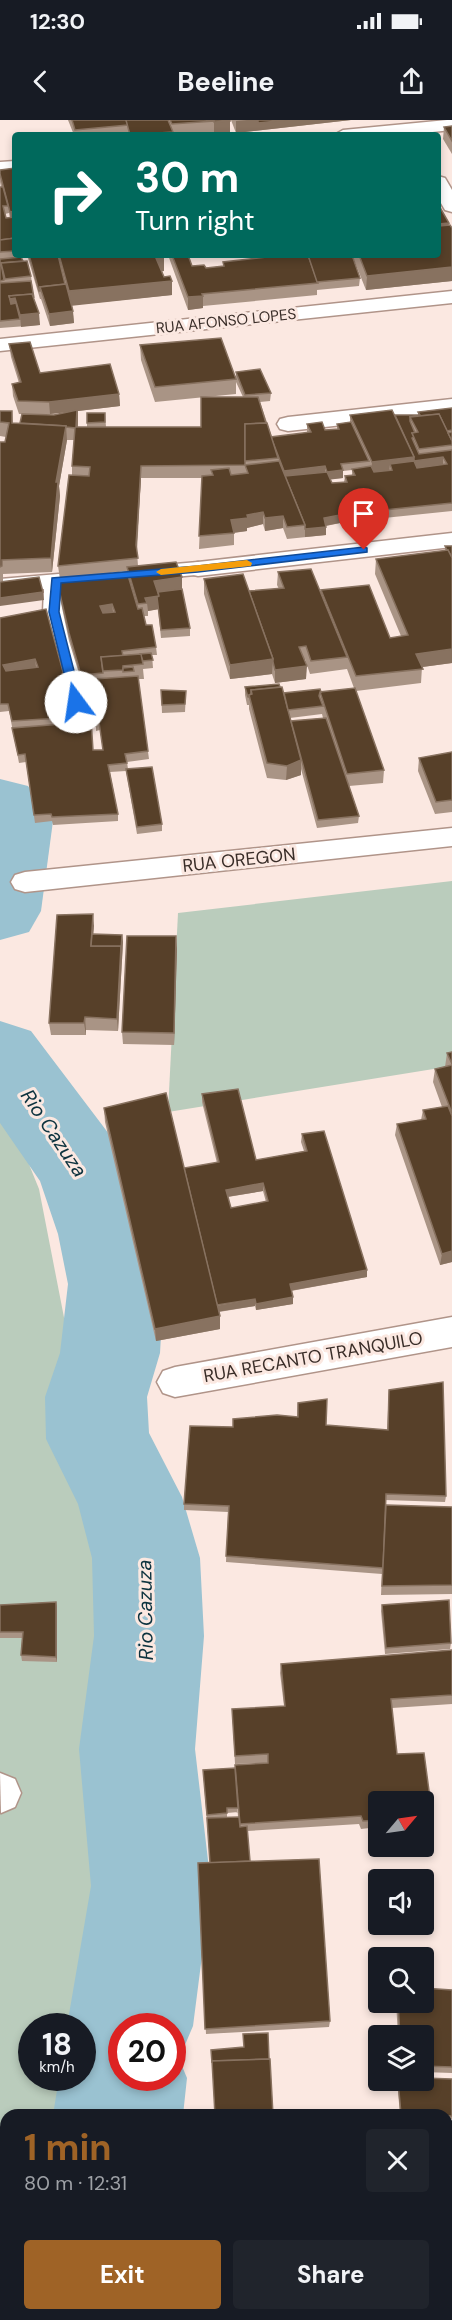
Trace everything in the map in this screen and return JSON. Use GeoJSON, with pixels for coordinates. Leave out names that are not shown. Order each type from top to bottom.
{"type":"FeatureCollection","features":[{"type":"Feature","properties":{"kind":"street"},"geometry":{"type":"LineString","coordinates":[[371,132],[452,125]]}},
{"type":"Feature","properties":{"kind":"street"},"geometry":{"type":"LineString","coordinates":[[441,187],[452,206]]}},
{"type":"Feature","properties":{"kind":"street","name":"RUA AFONSO LOPES"},"geometry":{"type":"LineString","coordinates":[[0,345],[452,297]]}},
{"type":"Feature","properties":{"kind":"street"},"geometry":{"type":"LineString","coordinates":[[288,424],[452,406]]}},
{"type":"Feature","properties":{"kind":"street"},"geometry":{"type":"LineString","coordinates":[[198,569],[452,540]]}},
{"type":"Feature","properties":{"kind":"street","name":"RUA OREGON"},"geometry":{"type":"LineString","coordinates":[[25,882],[452,837]]}},
{"type":"Feature","properties":{"kind":"street","name":"RUA RECANTO TRANQUILO"},"geometry":{"type":"LineString","coordinates":[[175,1382],[452,1332]]}},
{"type":"Feature","properties":{"kind":"lane"},"geometry":{"type":"LineString","coordinates":[[0,586],[198,569]]}},
{"type":"Feature","properties":{"kind":"lane"},"geometry":{"type":"LineString","coordinates":[[56,580],[54,612],[76,702]]}},
{"type":"Feature","properties":{"kind":"green space"},"geometry":{"type":"Polygon","coordinates":[[[452,881],[452,1066],[168,1112],[178,913],[452,881]]]}},
{"type":"Feature","properties":{"kind":"green space"},"geometry":{"type":"Polygon","coordinates":[[[0,1103],[11,1120],[39,1189],[98,1492],[103,1984],[96,2041],[96,2013],[18,2013],[18,2091],[90,2091],[88,2109],[0,2109],[0,1103]]]}},
{"type":"Feature","properties":{"kind":"building"},"geometry":{"type":"Polygon","coordinates":[[[72,120],[126,120],[128,125],[75,130],[72,120]]]}},
{"type":"Feature","properties":{"kind":"building"},"geometry":{"type":"Polygon","coordinates":[[[126,120],[168,120],[173,132],[129,132],[126,120]]]}},
{"type":"Feature","properties":{"kind":"building"},"geometry":{"type":"Polygon","coordinates":[[[170,120],[214,120],[214,121],[172,124],[170,120]]]}},
{"type":"Feature","properties":{"kind":"building"},"geometry":{"type":"Polygon","coordinates":[[[214,120],[230,120],[230,121],[214,122],[214,120]]]}},
{"type":"Feature","properties":{"kind":"building"},"geometry":{"type":"Polygon","coordinates":[[[258,120],[287,120],[258,123],[258,120]]]}},
{"type":"Feature","properties":{"kind":"building"},"geometry":{"type":"Polygon","coordinates":[[[452,126],[452,141],[444,127],[452,126]]]}},
{"type":"Feature","properties":{"kind":"building"},"geometry":{"type":"Polygon","coordinates":[[[12,168],[12,212],[10,212],[0,170],[12,168]]]}},
{"type":"Feature","properties":{"kind":"building"},"geometry":{"type":"Polygon","coordinates":[[[0,187],[3,187],[8,206],[3,206],[6,218],[12,217],[12,238],[0,240],[0,187]]]}},
{"type":"Feature","properties":{"kind":"building"},"geometry":{"type":"Polygon","coordinates":[[[441,209],[449,223],[441,224],[441,209]]]}},
{"type":"Feature","properties":{"kind":"building"},"geometry":{"type":"Polygon","coordinates":[[[450,225],[452,228],[452,267],[367,276],[360,258],[441,258],[441,226],[450,225]]]}},
{"type":"Feature","properties":{"kind":"building"},"geometry":{"type":"Polygon","coordinates":[[[12,238],[12,251],[0,252],[0,240],[12,238]]]}},
{"type":"Feature","properties":{"kind":"building"},"geometry":{"type":"Polygon","coordinates":[[[22,258],[23,261],[1,263],[4,280],[0,281],[0,259],[22,258]]]}},
{"type":"Feature","properties":{"kind":"building"},"geometry":{"type":"Polygon","coordinates":[[[30,258],[59,258],[65,284],[40,287],[39,291],[30,258]]]}},
{"type":"Feature","properties":{"kind":"building"},"geometry":{"type":"Polygon","coordinates":[[[60,258],[156,258],[164,277],[170,276],[172,281],[69,291],[60,258]]]}},
{"type":"Feature","properties":{"kind":"building"},"geometry":{"type":"Polygon","coordinates":[[[173,258],[189,258],[192,266],[204,265],[206,268],[224,266],[223,262],[258,258],[309,258],[318,283],[202,294],[203,296],[188,297],[173,258]]]}},
{"type":"Feature","properties":{"kind":"building"},"geometry":{"type":"Polygon","coordinates":[[[309,258],[353,258],[360,278],[317,282],[309,258]]]}},
{"type":"Feature","properties":{"kind":"building"},"geometry":{"type":"Polygon","coordinates":[[[27,261],[31,276],[5,279],[1,263],[27,261]]]}},
{"type":"Feature","properties":{"kind":"building"},"geometry":{"type":"Polygon","coordinates":[[[31,281],[34,298],[32,294],[9,296],[11,304],[16,303],[20,319],[0,321],[0,283],[31,281]]]}},
{"type":"Feature","properties":{"kind":"building"},"geometry":{"type":"Polygon","coordinates":[[[66,284],[73,311],[49,314],[40,287],[66,284]]]}},
{"type":"Feature","properties":{"kind":"building"},"geometry":{"type":"Polygon","coordinates":[[[32,294],[39,313],[20,315],[15,298],[10,299],[9,296],[32,294]]]}},
{"type":"Feature","properties":{"kind":"building"},"geometry":{"type":"Polygon","coordinates":[[[221,338],[236,379],[155,387],[140,345],[221,338]]]}},
{"type":"Feature","properties":{"kind":"building"},"geometry":{"type":"Polygon","coordinates":[[[30,342],[40,373],[110,364],[119,394],[49,402],[18,401],[12,384],[21,382],[9,344],[30,342]]]}},
{"type":"Feature","properties":{"kind":"building"},"geometry":{"type":"Polygon","coordinates":[[[260,369],[271,393],[245,395],[236,372],[260,369]]]}},
{"type":"Feature","properties":{"kind":"building"},"geometry":{"type":"Polygon","coordinates":[[[201,397],[258,397],[266,423],[245,424],[245,465],[141,466],[136,545],[138,558],[58,566],[69,475],[89,476],[90,467],[72,466],[75,428],[20,423],[22,414],[54,415],[77,410],[76,427],[201,427],[201,397]]]}},
{"type":"Feature","properties":{"kind":"building"},"geometry":{"type":"Polygon","coordinates":[[[452,408],[452,430],[447,431],[439,414],[410,417],[410,421],[415,433],[412,433],[414,437],[412,438],[419,454],[452,450],[452,503],[345,514],[324,518],[326,527],[305,529],[285,476],[327,472],[332,483],[347,482],[345,476],[355,475],[352,469],[371,466],[374,472],[392,470],[390,464],[414,461],[395,415],[420,415],[418,412],[452,408]],[[443,457],[414,461],[417,468],[447,464],[443,457]]]}},
{"type":"Feature","properties":{"kind":"building"},"geometry":{"type":"Polygon","coordinates":[[[392,410],[414,457],[372,462],[350,415],[392,410]]]}},
{"type":"Feature","properties":{"kind":"building"},"geometry":{"type":"Polygon","coordinates":[[[0,411],[12,411],[12,423],[66,426],[56,482],[58,482],[51,558],[2,560],[0,567],[0,442],[5,442],[9,423],[0,422],[0,411]]]}},
{"type":"Feature","properties":{"kind":"building"},"geometry":{"type":"Polygon","coordinates":[[[87,413],[105,413],[105,422],[87,423],[87,413]]]}},
{"type":"Feature","properties":{"kind":"building"},"geometry":{"type":"Polygon","coordinates":[[[439,414],[452,445],[419,449],[412,433],[418,432],[410,417],[439,414]]]}},
{"type":"Feature","properties":{"kind":"building"},"geometry":{"type":"Polygon","coordinates":[[[322,422],[325,430],[339,429],[337,424],[351,422],[369,461],[341,464],[343,470],[327,472],[325,466],[284,471],[271,437],[311,432],[307,424],[322,422]]]}},
{"type":"Feature","properties":{"kind":"building"},"geometry":{"type":"Polygon","coordinates":[[[267,423],[278,458],[245,461],[245,424],[267,423]]]}},
{"type":"Feature","properties":{"kind":"building"},"geometry":{"type":"Polygon","coordinates":[[[279,461],[305,525],[287,527],[283,516],[265,518],[263,512],[247,515],[248,518],[231,520],[234,533],[199,536],[202,476],[213,475],[211,470],[229,468],[231,475],[248,473],[245,465],[279,461]]]}},
{"type":"Feature","properties":{"kind":"building"},"geometry":{"type":"Polygon","coordinates":[[[445,546],[452,546],[452,558],[448,550],[445,546]]]}},
{"type":"Feature","properties":{"kind":"building"},"geometry":{"type":"Polygon","coordinates":[[[448,550],[452,558],[452,649],[416,654],[423,669],[356,676],[321,590],[369,585],[390,638],[408,635],[376,559],[448,550]]]}},
{"type":"Feature","properties":{"kind":"building"},"geometry":{"type":"Polygon","coordinates":[[[176,562],[182,577],[154,581],[159,596],[145,598],[147,603],[138,604],[127,567],[176,562]]]}},
{"type":"Feature","properties":{"kind":"building"},"geometry":{"type":"Polygon","coordinates":[[[311,569],[347,657],[311,661],[306,646],[299,647],[307,666],[275,670],[249,591],[284,588],[278,572],[311,569]]]}},
{"type":"Feature","properties":{"kind":"building"},"geometry":{"type":"Polygon","coordinates":[[[127,572],[138,609],[142,608],[146,625],[152,625],[156,647],[122,651],[123,656],[101,657],[103,673],[81,675],[57,581],[127,572]],[[112,604],[100,606],[103,613],[115,612],[112,604]]]}},
{"type":"Feature","properties":{"kind":"building"},"geometry":{"type":"Polygon","coordinates":[[[243,574],[273,659],[230,665],[204,579],[243,574]]]}},
{"type":"Feature","properties":{"kind":"building"},"geometry":{"type":"Polygon","coordinates":[[[39,577],[43,592],[0,598],[0,582],[39,577]]]}},
{"type":"Feature","properties":{"kind":"building"},"geometry":{"type":"Polygon","coordinates":[[[182,589],[190,628],[161,630],[158,592],[182,589]]]}},
{"type":"Feature","properties":{"kind":"building"},"geometry":{"type":"Polygon","coordinates":[[[46,609],[72,705],[60,706],[61,718],[12,721],[8,704],[0,704],[0,618],[46,609]],[[35,659],[3,665],[6,671],[38,667],[35,659]]]}},
{"type":"Feature","properties":{"kind":"building"},"geometry":{"type":"Polygon","coordinates":[[[151,653],[153,660],[143,661],[140,654],[151,653]]]}},
{"type":"Feature","properties":{"kind":"building"},"geometry":{"type":"Polygon","coordinates":[[[141,654],[143,664],[123,666],[123,670],[103,671],[101,657],[141,654]]]}},
{"type":"Feature","properties":{"kind":"building"},"geometry":{"type":"Polygon","coordinates":[[[133,667],[134,671],[123,672],[123,668],[133,667]]]}},
{"type":"Feature","properties":{"kind":"building"},"geometry":{"type":"Polygon","coordinates":[[[138,676],[148,751],[125,754],[127,763],[108,765],[118,814],[52,817],[51,814],[34,815],[25,754],[18,755],[12,728],[62,724],[62,720],[87,718],[84,705],[81,705],[79,680],[138,676]],[[91,719],[93,750],[103,750],[99,722],[96,723],[95,719],[91,719]]]}},
{"type":"Feature","properties":{"kind":"building"},"geometry":{"type":"Polygon","coordinates":[[[279,684],[280,687],[251,690],[249,697],[245,687],[279,684]]]}},
{"type":"Feature","properties":{"kind":"building"},"geometry":{"type":"Polygon","coordinates":[[[282,687],[301,760],[287,766],[267,763],[249,695],[252,694],[251,690],[282,687]]]}},
{"type":"Feature","properties":{"kind":"building"},"geometry":{"type":"Polygon","coordinates":[[[355,688],[384,770],[347,774],[320,692],[355,688]]]}},
{"type":"Feature","properties":{"kind":"building"},"geometry":{"type":"Polygon","coordinates":[[[320,689],[319,696],[323,706],[288,710],[284,693],[320,689]]]}},
{"type":"Feature","properties":{"kind":"building"},"geometry":{"type":"Polygon","coordinates":[[[161,690],[186,691],[185,704],[162,705],[161,690]]]}},
{"type":"Feature","properties":{"kind":"building"},"geometry":{"type":"Polygon","coordinates":[[[326,718],[359,816],[318,820],[291,721],[326,718]]]}},
{"type":"Feature","properties":{"kind":"building"},"geometry":{"type":"Polygon","coordinates":[[[452,752],[452,800],[436,802],[419,758],[452,752]]]}},
{"type":"Feature","properties":{"kind":"building"},"geometry":{"type":"Polygon","coordinates":[[[152,767],[162,824],[137,827],[126,769],[152,767]]]}},
{"type":"Feature","properties":{"kind":"building"},"geometry":{"type":"Polygon","coordinates":[[[93,914],[91,946],[121,946],[117,1019],[85,1017],[84,1023],[49,1023],[57,915],[93,914]]]}},
{"type":"Feature","properties":{"kind":"building"},"geometry":{"type":"Polygon","coordinates":[[[92,934],[122,935],[121,950],[121,946],[91,946],[92,934]]]}},
{"type":"Feature","properties":{"kind":"building"},"geometry":{"type":"Polygon","coordinates":[[[127,936],[176,936],[174,1033],[122,1032],[127,936]]]}},
{"type":"Feature","properties":{"kind":"building"},"geometry":{"type":"Polygon","coordinates":[[[452,1052],[452,1064],[447,1053],[452,1052]]]}},
{"type":"Feature","properties":{"kind":"building"},"geometry":{"type":"Polygon","coordinates":[[[452,1065],[452,1113],[435,1069],[452,1065]]]}},
{"type":"Feature","properties":{"kind":"building"},"geometry":{"type":"Polygon","coordinates":[[[238,1089],[256,1160],[307,1151],[302,1134],[324,1131],[367,1270],[290,1284],[293,1297],[256,1304],[255,1299],[217,1305],[184,1168],[219,1162],[202,1094],[238,1089]],[[263,1183],[226,1190],[231,1208],[268,1201],[263,1183]]]}},
{"type":"Feature","properties":{"kind":"building"},"geometry":{"type":"Polygon","coordinates":[[[166,1093],[220,1316],[155,1329],[104,1108],[166,1093]]]}},
{"type":"Feature","properties":{"kind":"building"},"geometry":{"type":"Polygon","coordinates":[[[448,1106],[452,1116],[452,1251],[442,1254],[397,1124],[426,1119],[423,1110],[448,1106]]]}},
{"type":"Feature","properties":{"kind":"building"},"geometry":{"type":"Polygon","coordinates":[[[443,1382],[446,1496],[386,1494],[383,1568],[226,1556],[229,1506],[184,1504],[190,1426],[233,1427],[233,1419],[277,1415],[298,1417],[298,1403],[327,1399],[326,1425],[388,1430],[389,1390],[443,1382]]]}},
{"type":"Feature","properties":{"kind":"building"},"geometry":{"type":"Polygon","coordinates":[[[386,1505],[452,1507],[452,1585],[382,1586],[386,1505]]]}},
{"type":"Feature","properties":{"kind":"building"},"geometry":{"type":"Polygon","coordinates":[[[449,1600],[451,1643],[386,1648],[382,1605],[449,1600]]]}},
{"type":"Feature","properties":{"kind":"building"},"geometry":{"type":"Polygon","coordinates":[[[56,1602],[56,1657],[21,1655],[23,1632],[0,1632],[0,1605],[56,1602]]]}},
{"type":"Feature","properties":{"kind":"building"},"geometry":{"type":"Polygon","coordinates":[[[452,1650],[452,1695],[391,1699],[397,1754],[424,1753],[429,1791],[368,1791],[368,1821],[363,1821],[361,1816],[240,1824],[235,1765],[268,1763],[268,1754],[235,1756],[232,1709],[285,1706],[281,1664],[452,1650]]]}},
{"type":"Feature","properties":{"kind":"building"},"geometry":{"type":"Polygon","coordinates":[[[235,1768],[238,1808],[227,1808],[227,1813],[207,1815],[203,1770],[235,1768]]]}},
{"type":"Feature","properties":{"kind":"building"},"geometry":{"type":"Polygon","coordinates":[[[239,1817],[240,1827],[247,1826],[250,1861],[210,1863],[207,1818],[239,1817]]]}},
{"type":"Feature","properties":{"kind":"building"},"geometry":{"type":"Polygon","coordinates":[[[319,1859],[330,2021],[205,2029],[198,1863],[319,1859]]]}},
{"type":"Feature","properties":{"kind":"building"},"geometry":{"type":"Polygon","coordinates":[[[434,1989],[452,1990],[452,2067],[434,2066],[434,2025],[399,2025],[399,2013],[434,2013],[434,1989]]]}},
{"type":"Feature","properties":{"kind":"building"},"geometry":{"type":"Polygon","coordinates":[[[268,2033],[269,2059],[212,2061],[212,2063],[211,2050],[244,2047],[243,2034],[268,2033]]]}},
{"type":"Feature","properties":{"kind":"building"},"geometry":{"type":"Polygon","coordinates":[[[270,2059],[273,2109],[215,2109],[212,2061],[270,2059]]]}},
{"type":"Feature","properties":{"kind":"building"},"geometry":{"type":"Polygon","coordinates":[[[434,2078],[452,2079],[452,2109],[401,2109],[399,2091],[434,2091],[434,2078]]]}},
{"type":"Feature","properties":{"kind":"waterway","name":"Rio Cazuza"},"geometry":{"type":"LineString","coordinates":[[0,805],[14,821],[0,911]]}},
{"type":"Feature","properties":{"kind":"waterway","name":"Rio Cazuza"},"geometry":{"type":"LineString","coordinates":[[0,1054],[82,1168],[106,1234],[116,1284],[110,1353],[96,1397],[98,1439],[129,1497],[146,1558],[149,1636],[137,1749],[151,1886],[132,2013]]}},
{"type":"Feature","properties":{"kind":"waterway","name":"Rio Cazuza"},"geometry":{"type":"LineString","coordinates":[[119,2109],[121,2091]]}},
{"type":"Feature","properties":{"kind":"slow traffic"},"geometry":{"type":"LineString","coordinates":[[161,572],[247,563]]}},
{"type":"Feature","properties":{"kind":"route"},"geometry":{"type":"LineString","coordinates":[[76,702],[54,612],[56,580],[198,569],[364,550]]}}]}
